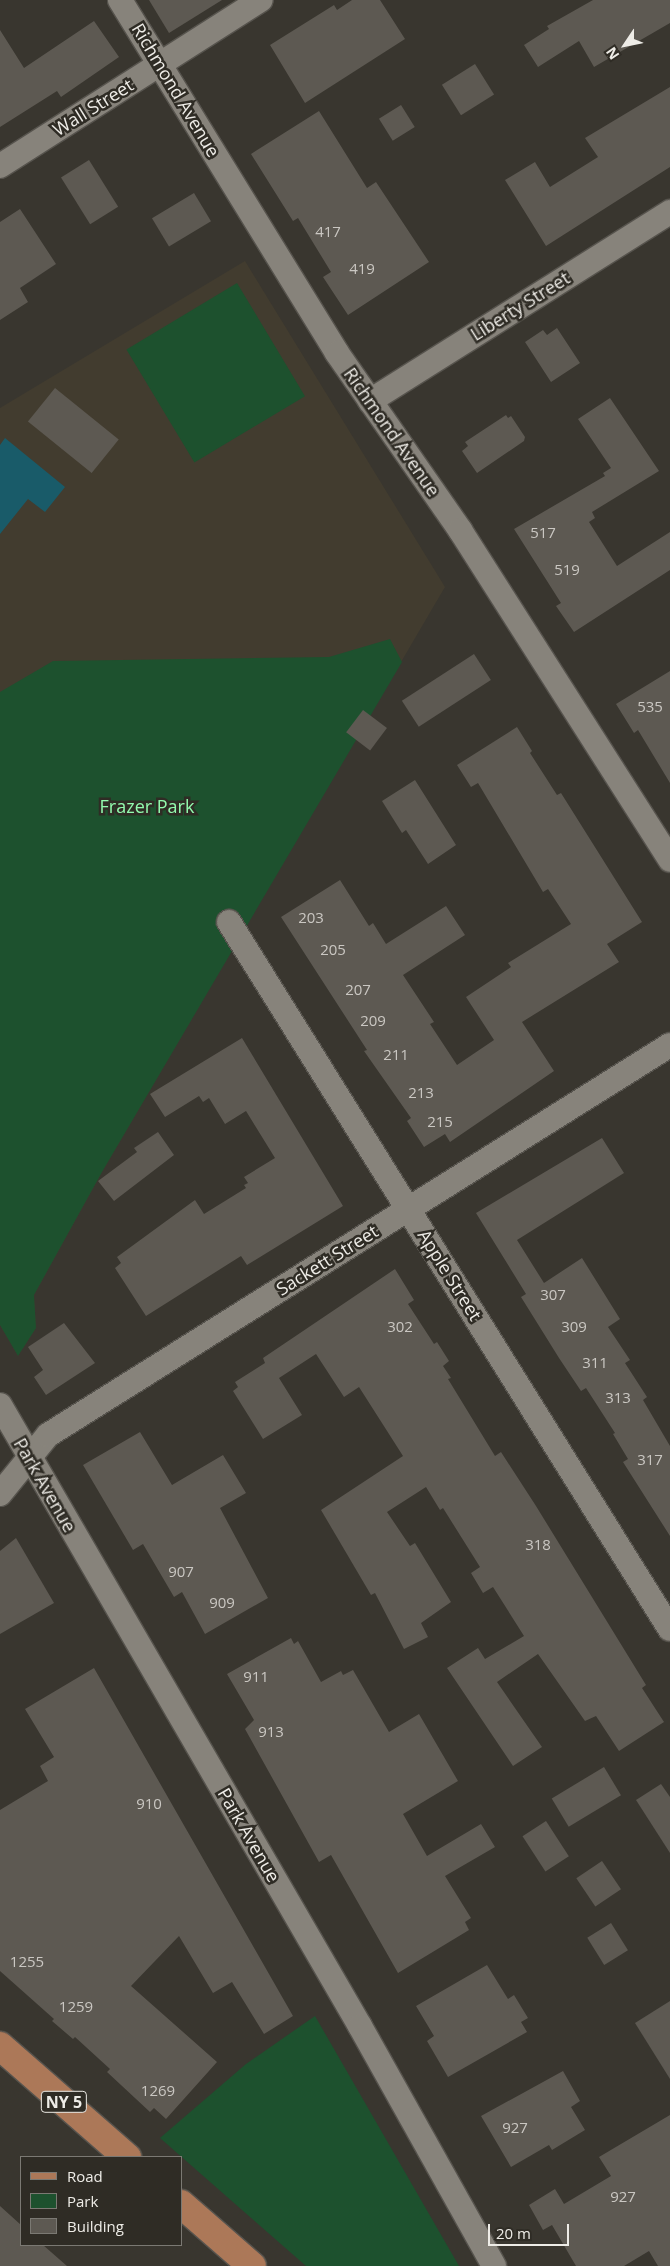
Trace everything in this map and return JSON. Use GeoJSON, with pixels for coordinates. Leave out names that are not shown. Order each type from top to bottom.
{"type":"FeatureCollection","features":[{"type":"Feature","properties":{"kind":"main road","name":"NY 5"},"geometry":{"type":"LineString","coordinates":[[0,2046],[126,2156]]}},
{"type":"Feature","properties":{"kind":"main road"},"geometry":{"type":"LineString","coordinates":[[182,2205],[252,2266]]}},
{"type":"Feature","properties":{"kind":"street","name":"Richmond Avenue"},"geometry":{"type":"LineString","coordinates":[[120,0],[337,353],[460,530],[670,860]]}},
{"type":"Feature","properties":{"kind":"street","name":"Wall Street"},"geometry":{"type":"LineString","coordinates":[[0,166],[261,0]]}},
{"type":"Feature","properties":{"kind":"street","name":"Liberty Street"},"geometry":{"type":"LineString","coordinates":[[370,401],[670,212]]}},
{"type":"Feature","properties":{"kind":"street","name":"Apple Street"},"geometry":{"type":"LineString","coordinates":[[229,922],[670,1629]]}},
{"type":"Feature","properties":{"kind":"street","name":"Sackett Street"},"geometry":{"type":"LineString","coordinates":[[0,1494],[28,1456],[48,1435],[670,1045]]}},
{"type":"Feature","properties":{"kind":"street","name":"Park Avenue"},"geometry":{"type":"LineString","coordinates":[[0,1405],[360,2026],[494,2266]]}},
{"type":"Feature","properties":{"kind":"shaded area"},"geometry":{"type":"Polygon","coordinates":[[[245,261],[445,587],[102,1172],[34,1295],[36,1328],[18,1356],[0,1325],[0,408],[245,261]]]}},
{"type":"Feature","properties":{"kind":"green space"},"geometry":{"type":"Polygon","coordinates":[[[237,283],[305,396],[194,463],[126,349],[237,283]]]}},
{"type":"Feature","properties":{"kind":"green space","name":"Frazer Park"},"geometry":{"type":"Polygon","coordinates":[[[390,639],[402,662],[102,1172],[34,1295],[36,1328],[18,1356],[0,1325],[0,692],[53,661],[329,657],[390,639]]]}},
{"type":"Feature","properties":{"kind":"green space"},"geometry":{"type":"Polygon","coordinates":[[[315,2016],[459,2266],[306,2266],[160,2138],[246,2064],[315,2016]]]}},
{"type":"Feature","properties":{"kind":"water"},"geometry":{"type":"Polygon","coordinates":[[[5,438],[65,487],[45,512],[28,499],[0,534],[0,445],[5,438]]]}},
{"type":"Feature","properties":{"kind":"building"},"geometry":{"type":"Polygon","coordinates":[[[149,0],[222,0],[169,33],[149,0]]]}},
{"type":"Feature","properties":{"kind":"building"},"geometry":{"type":"Polygon","coordinates":[[[352,0],[380,0],[405,39],[305,103],[270,45],[334,5],[337,10],[352,0]]]}},
{"type":"Feature","properties":{"kind":"building"},"geometry":{"type":"Polygon","coordinates":[[[593,0],[670,0],[670,23],[594,67],[579,41],[538,67],[524,45],[549,29],[547,26],[593,0]]]}},
{"type":"Feature","properties":{"kind":"building"},"geometry":{"type":"Polygon","coordinates":[[[94,21],[119,57],[61,97],[57,91],[0,127],[0,30],[24,68],[94,21]]]}},
{"type":"Feature","properties":{"kind":"building"},"geometry":{"type":"Polygon","coordinates":[[[475,64],[494,95],[461,115],[442,85],[475,64]]]}},
{"type":"Feature","properties":{"kind":"building"},"geometry":{"type":"Polygon","coordinates":[[[670,87],[670,167],[546,246],[505,180],[535,162],[550,187],[598,157],[585,138],[670,87]]]}},
{"type":"Feature","properties":{"kind":"building"},"geometry":{"type":"Polygon","coordinates":[[[401,105],[415,127],[393,141],[379,119],[401,105]]]}},
{"type":"Feature","properties":{"kind":"building"},"geometry":{"type":"Polygon","coordinates":[[[319,111],[367,188],[376,182],[429,262],[348,315],[323,277],[331,272],[298,218],[293,221],[251,154],[319,111]]]}},
{"type":"Feature","properties":{"kind":"building"},"geometry":{"type":"Polygon","coordinates":[[[89,160],[118,207],[90,224],[61,177],[89,160]]]}},
{"type":"Feature","properties":{"kind":"building"},"geometry":{"type":"Polygon","coordinates":[[[194,193],[211,221],[169,247],[152,218],[194,193]]]}},
{"type":"Feature","properties":{"kind":"building"},"geometry":{"type":"Polygon","coordinates":[[[20,209],[56,264],[20,288],[28,302],[0,320],[0,222],[20,209]]]}},
{"type":"Feature","properties":{"kind":"building"},"geometry":{"type":"Polygon","coordinates":[[[557,328],[580,363],[551,382],[525,342],[543,330],[547,335],[557,328]]]}},
{"type":"Feature","properties":{"kind":"building"},"geometry":{"type":"Polygon","coordinates":[[[55,388],[119,440],[92,473],[28,421],[55,388]]]}},
{"type":"Feature","properties":{"kind":"building"},"geometry":{"type":"Polygon","coordinates":[[[610,398],[659,471],[592,512],[595,518],[589,522],[617,566],[670,532],[670,570],[574,632],[556,606],[561,603],[514,529],[605,476],[603,473],[611,468],[578,419],[610,398]]]}},
{"type":"Feature","properties":{"kind":"building"},"geometry":{"type":"Polygon","coordinates":[[[506,415],[508,418],[511,416],[525,437],[524,441],[477,473],[462,451],[468,446],[465,442],[506,415]]]}},
{"type":"Feature","properties":{"kind":"building"},"geometry":{"type":"Polygon","coordinates":[[[474,654],[491,680],[419,727],[402,701],[474,654]]]}},
{"type":"Feature","properties":{"kind":"building"},"geometry":{"type":"Polygon","coordinates":[[[670,671],[670,783],[638,730],[634,733],[616,704],[670,671]]]}},
{"type":"Feature","properties":{"kind":"building"},"geometry":{"type":"Polygon","coordinates":[[[363,710],[387,728],[370,750],[346,732],[363,710]]]}},
{"type":"Feature","properties":{"kind":"building"},"geometry":{"type":"Polygon","coordinates":[[[517,727],[532,751],[530,753],[557,795],[561,793],[642,922],[607,944],[619,962],[522,1022],[554,1071],[450,1142],[445,1134],[424,1147],[407,1121],[411,1118],[364,1051],[367,1050],[281,917],[340,880],[369,926],[373,923],[386,944],[446,906],[465,935],[403,975],[434,1022],[430,1024],[457,1065],[494,1040],[466,997],[511,967],[508,963],[571,924],[548,889],[543,892],[478,783],[471,787],[457,765],[517,727]]]}},
{"type":"Feature","properties":{"kind":"building"},"geometry":{"type":"Polygon","coordinates":[[[415,780],[456,845],[428,864],[406,830],[402,833],[382,801],[415,780]]]}},
{"type":"Feature","properties":{"kind":"building"},"geometry":{"type":"Polygon","coordinates":[[[242,1038],[343,1206],[247,1265],[241,1256],[146,1316],[115,1268],[121,1263],[117,1257],[195,1200],[204,1214],[246,1188],[244,1185],[248,1183],[244,1177],[275,1158],[246,1111],[225,1124],[209,1098],[203,1102],[199,1096],[165,1117],[150,1094],[242,1038]]]}},
{"type":"Feature","properties":{"kind":"building"},"geometry":{"type":"Polygon","coordinates":[[[158,1132],[174,1155],[114,1201],[98,1181],[137,1152],[134,1148],[158,1132]]]}},
{"type":"Feature","properties":{"kind":"building"},"geometry":{"type":"Polygon","coordinates":[[[602,1138],[624,1173],[517,1240],[544,1283],[582,1258],[620,1319],[608,1327],[630,1360],[625,1363],[647,1397],[643,1400],[670,1446],[670,1536],[623,1462],[628,1459],[613,1434],[615,1433],[586,1388],[581,1391],[559,1358],[521,1297],[526,1294],[476,1213],[602,1138]]]}},
{"type":"Feature","properties":{"kind":"building"},"geometry":{"type":"Polygon","coordinates":[[[395,1269],[414,1300],[408,1304],[434,1344],[437,1342],[449,1361],[443,1366],[451,1378],[448,1379],[495,1456],[501,1452],[536,1506],[646,1685],[642,1688],[664,1722],[619,1751],[596,1716],[585,1721],[538,1654],[497,1682],[542,1747],[513,1766],[447,1668],[478,1648],[485,1659],[524,1636],[493,1587],[483,1593],[471,1573],[480,1567],[443,1508],[440,1510],[426,1487],[387,1512],[410,1546],[415,1543],[451,1602],[421,1623],[428,1637],[404,1649],[375,1593],[371,1595],[321,1510],[403,1456],[359,1387],[344,1397],[316,1354],[279,1378],[302,1415],[263,1439],[233,1391],[238,1387],[235,1382],[265,1363],[263,1358],[395,1269]]]}},
{"type":"Feature","properties":{"kind":"building"},"geometry":{"type":"Polygon","coordinates":[[[64,1323],[95,1363],[46,1395],[34,1377],[43,1370],[28,1347],[64,1323]]]}},
{"type":"Feature","properties":{"kind":"building"},"geometry":{"type":"Polygon","coordinates":[[[140,1432],[172,1485],[223,1455],[246,1493],[220,1508],[268,1598],[205,1634],[182,1592],[174,1597],[143,1544],[133,1550],[83,1465],[140,1432]]]}},
{"type":"Feature","properties":{"kind":"building"},"geometry":{"type":"Polygon","coordinates":[[[16,1538],[54,1603],[0,1634],[0,1551],[16,1538]]]}},
{"type":"Feature","properties":{"kind":"building"},"geometry":{"type":"Polygon","coordinates":[[[291,1638],[294,1644],[298,1641],[321,1682],[341,1671],[343,1675],[353,1670],[389,1732],[419,1714],[458,1781],[403,1814],[427,1856],[481,1824],[495,1847],[445,1876],[471,1918],[465,1922],[469,1930],[398,1973],[331,1855],[319,1862],[245,1729],[254,1720],[227,1674],[291,1638]]]}},
{"type":"Feature","properties":{"kind":"building"},"geometry":{"type":"Polygon","coordinates":[[[94,1668],[293,2016],[264,2034],[232,1982],[213,1993],[179,1936],[131,1986],[217,2062],[166,2119],[154,2108],[150,2112],[107,2072],[110,2069],[75,2037],[73,2039],[52,2021],[54,2019],[0,1971],[0,1810],[48,1781],[40,1766],[54,1757],[25,1709],[94,1668]]]}},
{"type":"Feature","properties":{"kind":"building"},"geometry":{"type":"Polygon","coordinates":[[[604,1767],[621,1795],[569,1827],[552,1798],[604,1767]]]}},
{"type":"Feature","properties":{"kind":"building"},"geometry":{"type":"Polygon","coordinates":[[[661,1784],[670,1797],[670,1853],[636,1800],[661,1784]]]}},
{"type":"Feature","properties":{"kind":"building"},"geometry":{"type":"Polygon","coordinates":[[[546,1821],[569,1856],[545,1871],[523,1836],[546,1821]]]}},
{"type":"Feature","properties":{"kind":"building"},"geometry":{"type":"Polygon","coordinates":[[[602,1861],[621,1889],[595,1907],[576,1878],[602,1861]]]}},
{"type":"Feature","properties":{"kind":"building"},"geometry":{"type":"Polygon","coordinates":[[[611,1923],[628,1950],[604,1965],[587,1938],[611,1923]]]}},
{"type":"Feature","properties":{"kind":"building"},"geometry":{"type":"Polygon","coordinates":[[[487,1965],[508,1999],[514,1995],[528,2018],[521,2022],[527,2032],[448,2077],[427,2041],[434,2036],[416,2006],[487,1965]]]}},
{"type":"Feature","properties":{"kind":"building"},"geometry":{"type":"Polygon","coordinates":[[[670,2001],[670,2079],[635,2023],[670,2001]]]}},
{"type":"Feature","properties":{"kind":"building"},"geometry":{"type":"Polygon","coordinates":[[[563,2071],[580,2101],[571,2107],[585,2130],[552,2150],[549,2145],[511,2167],[481,2116],[563,2071]]]}},
{"type":"Feature","properties":{"kind":"building"},"geometry":{"type":"Polygon","coordinates":[[[670,2115],[670,2266],[658,2266],[649,2251],[624,2266],[576,2266],[552,2225],[543,2230],[529,2205],[555,2189],[564,2204],[611,2176],[599,2157],[670,2115]]]}},
{"type":"Feature","properties":{"kind":"building"},"geometry":{"type":"Polygon","coordinates":[[[0,2206],[20,2224],[20,2246],[44,2246],[67,2266],[0,2266],[0,2206]]]}}]}
